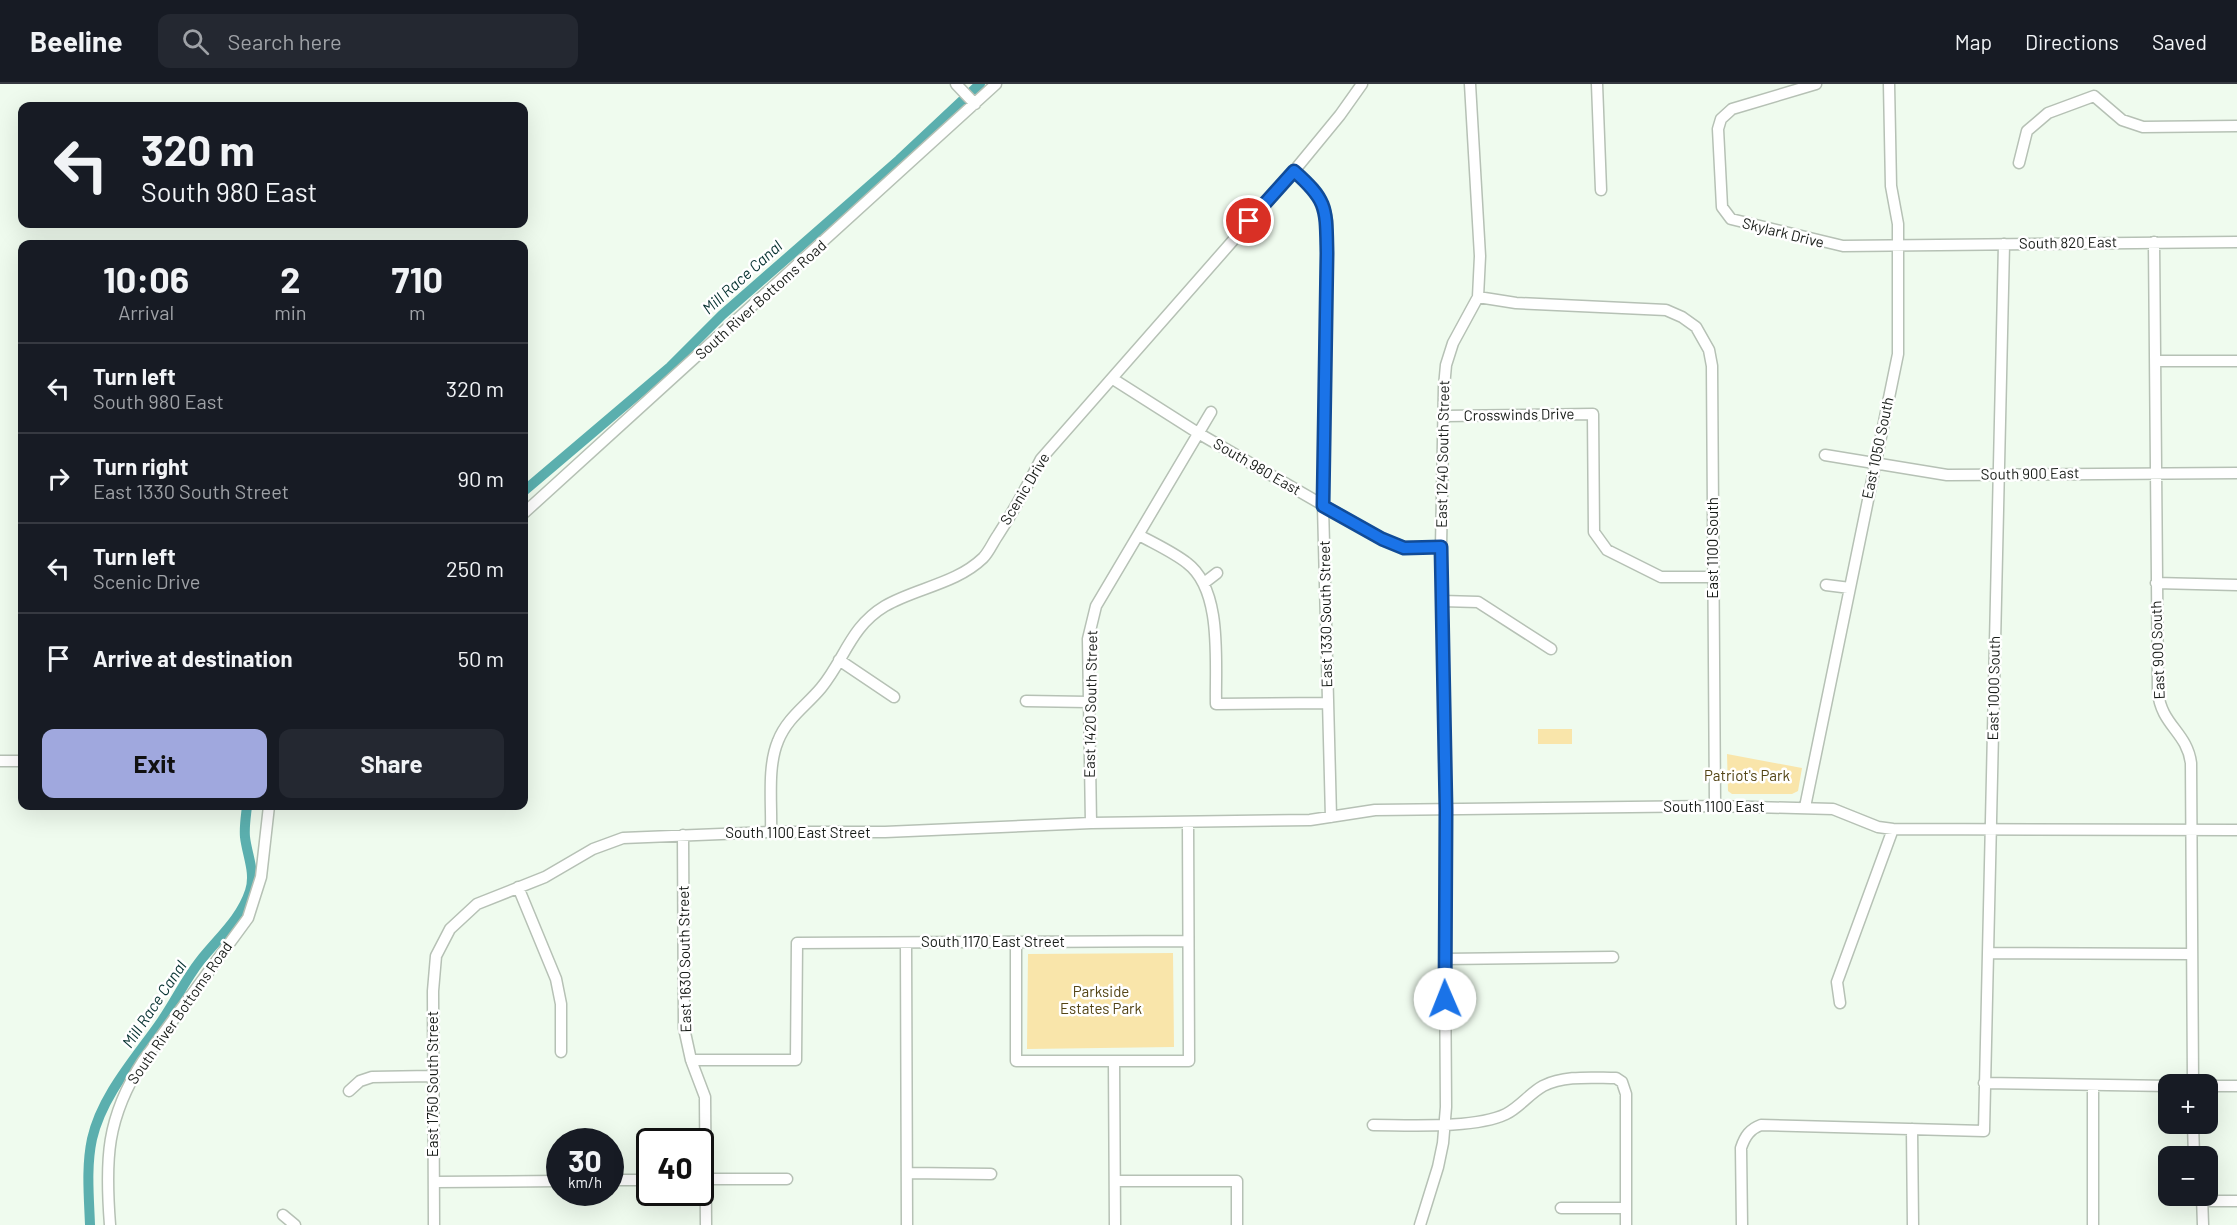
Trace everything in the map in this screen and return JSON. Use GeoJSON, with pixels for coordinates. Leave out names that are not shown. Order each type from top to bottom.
{"type":"FeatureCollection","features":[{"type":"Feature","properties":{"kind":"street","name":"South River Bottoms Road"},"geometry":{"type":"LineString","coordinates":[[528,509],[973,101],[996,84]]}},
{"type":"Feature","properties":{"kind":"street","name":"Scenic Drive"},"geometry":{"type":"LineString","coordinates":[[771,832],[772,768],[777,742],[789,720],[822,687],[840,660],[849,640],[864,622],[884,607],[913,592],[947,581],[984,557],[1019,502],[1041,459],[1294,171],[1362,84]]}},
{"type":"Feature","properties":{"kind":"street","name":"East 1240 South Street"},"geometry":{"type":"LineString","coordinates":[[1420,1225],[1438,1167],[1445,1125],[1446,810],[1441,547],[1443,416],[1446,365],[1453,343],[1478,297],[1480,256],[1470,84]]}},
{"type":"Feature","properties":{"kind":"street"},"geometry":{"type":"LineString","coordinates":[[1597,84],[1601,190]]}},
{"type":"Feature","properties":{"kind":"street","name":"Skylark Drive"},"geometry":{"type":"LineString","coordinates":[[1816,84],[1732,109],[1721,119],[1718,129],[1722,207],[1731,219],[1738,222],[1835,246],[1899,246]]}},
{"type":"Feature","properties":{"kind":"street","name":"East 1050 South"},"geometry":{"type":"LineString","coordinates":[[1805,807],[1898,354],[1899,246],[1898,224],[1891,186],[1889,84]]}},
{"type":"Feature","properties":{"kind":"street"},"geometry":{"type":"LineString","coordinates":[[2092,84],[2094,96],[2122,120],[2143,127],[2237,126]]}},
{"type":"Feature","properties":{"kind":"street"},"geometry":{"type":"LineString","coordinates":[[959,87],[973,101]]}},
{"type":"Feature","properties":{"kind":"street"},"geometry":{"type":"LineString","coordinates":[[2019,163],[2027,131],[2048,114],[2094,96]]}},
{"type":"Feature","properties":{"kind":"street","name":"East 1330 South Street"},"geometry":{"type":"LineString","coordinates":[[1294,171],[1317,193],[1327,221],[1323,506],[1331,817]]}},
{"type":"Feature","properties":{"kind":"street","name":"South 820 East"},"geometry":{"type":"LineString","coordinates":[[1899,246],[2237,242]]}},
{"type":"Feature","properties":{"kind":"street","name":"East 900 South"},"geometry":{"type":"LineString","coordinates":[[2154,243],[2159,702],[2165,717],[2184,741],[2190,756],[2193,1074]]}},
{"type":"Feature","properties":{"kind":"street","name":"East 1000 South"},"geometry":{"type":"LineString","coordinates":[[1912,1129],[1984,1131],[2004,244]]}},
{"type":"Feature","properties":{"kind":"street","name":"East 1100 South"},"geometry":{"type":"LineString","coordinates":[[1478,297],[1516,303],[1656,308],[1674,312],[1690,322],[1705,342],[1712,366],[1715,806]]}},
{"type":"Feature","properties":{"kind":"street"},"geometry":{"type":"LineString","coordinates":[[2155,361],[2237,361]]}},
{"type":"Feature","properties":{"kind":"street","name":"South 980 East"},"geometry":{"type":"LineString","coordinates":[[1113,379],[1198,433],[1382,539],[1404,548],[1441,547]]}},
{"type":"Feature","properties":{"kind":"street","name":"East 1420 South Street"},"geometry":{"type":"LineString","coordinates":[[1091,823],[1088,639],[1096,606],[1106,585],[1139,535],[1210,412]]}},
{"type":"Feature","properties":{"kind":"street","name":"Crosswinds Drive"},"geometry":{"type":"LineString","coordinates":[[1443,416],[1593,414],[1594,532],[1607,550],[1661,577],[1713,577]]}},
{"type":"Feature","properties":{"kind":"street","name":"South 900 East"},"geometry":{"type":"LineString","coordinates":[[1825,455],[1947,475],[2237,473]]}},
{"type":"Feature","properties":{"kind":"street"},"geometry":{"type":"LineString","coordinates":[[1139,535],[1188,563],[1204,583],[1213,610],[1216,704],[1328,704]]}},
{"type":"Feature","properties":{"kind":"street"},"geometry":{"type":"LineString","coordinates":[[1204,583],[1217,573]]}},
{"type":"Feature","properties":{"kind":"street"},"geometry":{"type":"LineString","coordinates":[[2156,583],[2237,585]]}},
{"type":"Feature","properties":{"kind":"street"},"geometry":{"type":"LineString","coordinates":[[1826,585],[1850,588]]}},
{"type":"Feature","properties":{"kind":"street"},"geometry":{"type":"LineString","coordinates":[[1442,601],[1478,602],[1551,649]]}},
{"type":"Feature","properties":{"kind":"street"},"geometry":{"type":"LineString","coordinates":[[840,660],[894,697]]}},
{"type":"Feature","properties":{"kind":"street"},"geometry":{"type":"LineString","coordinates":[[1026,701],[1088,702]]}},
{"type":"Feature","properties":{"kind":"street"},"geometry":{"type":"LineString","coordinates":[[0,761],[18,761]]}},
{"type":"Feature","properties":{"kind":"street","name":"South 1100 East"},"geometry":{"type":"LineString","coordinates":[[1188,822],[1310,820],[1375,810],[1715,806],[1833,809],[1878,827],[1893,829],[2237,830]]}},
{"type":"Feature","properties":{"kind":"street","name":"South River Bottoms Road"},"geometry":{"type":"LineString","coordinates":[[110,1225],[107,1162],[110,1136],[118,1110],[143,1061],[248,918],[261,877],[269,810]]}},
{"type":"Feature","properties":{"kind":"street"},"geometry":{"type":"LineString","coordinates":[[1016,942],[1016,1061],[1189,1061],[1188,822]]}},
{"type":"Feature","properties":{"kind":"street","name":"South 1100 East Street"},"geometry":{"type":"LineString","coordinates":[[442,945],[450,929],[477,904],[545,878],[593,849],[623,838],[771,832],[885,832],[1091,823],[1188,822]]}},
{"type":"Feature","properties":{"kind":"street"},"geometry":{"type":"LineString","coordinates":[[1840,1003],[1837,982],[1893,829]]}},
{"type":"Feature","properties":{"kind":"street","name":"East 1630 South Street"},"geometry":{"type":"LineString","coordinates":[[683,835],[684,1028],[691,1060],[705,1098],[704,1128]]}},
{"type":"Feature","properties":{"kind":"street"},"geometry":{"type":"LineString","coordinates":[[518,887],[556,979],[561,1004],[561,1052]]}},
{"type":"Feature","properties":{"kind":"street","name":"South 1170 East Street"},"geometry":{"type":"LineString","coordinates":[[691,1060],[796,1060],[797,943],[1188,940]]}},
{"type":"Feature","properties":{"kind":"street"},"geometry":{"type":"LineString","coordinates":[[906,943],[907,1225]]}},
{"type":"Feature","properties":{"kind":"street","name":"East 1750 South Street"},"geometry":{"type":"LineString","coordinates":[[434,1225],[433,991],[436,956],[442,945]]}},
{"type":"Feature","properties":{"kind":"street"},"geometry":{"type":"LineString","coordinates":[[1989,953],[2192,954]]}},
{"type":"Feature","properties":{"kind":"street"},"geometry":{"type":"LineString","coordinates":[[1445,959],[1612,957]]}},
{"type":"Feature","properties":{"kind":"street"},"geometry":{"type":"LineString","coordinates":[[1114,1061],[1115,1225]]}},
{"type":"Feature","properties":{"kind":"street"},"geometry":{"type":"LineString","coordinates":[[349,1091],[360,1081],[372,1077],[432,1076]]}},
{"type":"Feature","properties":{"kind":"street"},"geometry":{"type":"LineString","coordinates":[[1373,1125],[1462,1123],[1505,1114],[1543,1086],[1567,1079],[1616,1078],[1622,1082],[1626,1094],[1626,1225]]}},
{"type":"Feature","properties":{"kind":"street"},"geometry":{"type":"LineString","coordinates":[[1984,1083],[2158,1086]]}},
{"type":"Feature","properties":{"kind":"street"},"geometry":{"type":"LineString","coordinates":[[2093,1085],[2093,1225]]}},
{"type":"Feature","properties":{"kind":"street"},"geometry":{"type":"LineString","coordinates":[[2218,1086],[2237,1086]]}},
{"type":"Feature","properties":{"kind":"street"},"geometry":{"type":"LineString","coordinates":[[1742,1225],[1741,1148],[1749,1132],[1761,1125],[1912,1129],[1913,1225]]}},
{"type":"Feature","properties":{"kind":"street"},"geometry":{"type":"LineString","coordinates":[[907,1173],[991,1174]]}},
{"type":"Feature","properties":{"kind":"street"},"geometry":{"type":"LineString","coordinates":[[714,1179],[787,1179]]}},
{"type":"Feature","properties":{"kind":"street"},"geometry":{"type":"LineString","coordinates":[[435,1182],[546,1181]]}},
{"type":"Feature","properties":{"kind":"street"},"geometry":{"type":"LineString","coordinates":[[1115,1181],[1237,1181],[1237,1225]]}},
{"type":"Feature","properties":{"kind":"street"},"geometry":{"type":"LineString","coordinates":[[2218,1200],[2237,1202]]}},
{"type":"Feature","properties":{"kind":"street","name":"East 1630 South Street"},"geometry":{"type":"LineString","coordinates":[[705,1206],[706,1225]]}},
{"type":"Feature","properties":{"kind":"street"},"geometry":{"type":"LineString","coordinates":[[2202,1206],[2203,1225]]}},
{"type":"Feature","properties":{"kind":"street"},"geometry":{"type":"LineString","coordinates":[[1561,1208],[1626,1208]]}},
{"type":"Feature","properties":{"kind":"street"},"geometry":{"type":"LineString","coordinates":[[284,1215],[295,1225]]}},
{"type":"Feature","properties":{"kind":"green space"},"geometry":{"type":"Polygon","coordinates":[[[1538,729],[1572,729],[1572,744],[1538,744],[1538,729]]]}},
{"type":"Feature","properties":{"kind":"green space","name":"Patriot's Park"},"geometry":{"type":"Polygon","coordinates":[[[1727,754],[1802,768],[1798,791],[1792,794],[1732,794],[1728,791],[1727,754]]]}},
{"type":"Feature","properties":{"kind":"green space","name":"Parkside Estates Park"},"geometry":{"type":"Polygon","coordinates":[[[1173,953],[1174,1047],[1027,1049],[1028,954],[1173,953]]]}},
{"type":"Feature","properties":{"kind":"waterway","name":"Mill Race Canal"},"geometry":{"type":"LineString","coordinates":[[528,488],[670,367],[722,315],[899,160],[980,84]]}},
{"type":"Feature","properties":{"kind":"waterway","name":"Mill Race Canal"},"geometry":{"type":"LineString","coordinates":[[90,1225],[88,1182],[90,1150],[103,1107],[195,968],[241,911],[250,891],[252,871],[245,833],[246,810]]}},
{"type":"Feature","properties":{"kind":"route"},"geometry":{"type":"LineString","coordinates":[[1249,221],[1294,171],[1317,193],[1325,211],[1327,253],[1323,506],[1382,539],[1404,548],[1441,547],[1446,810],[1445,999]]}}]}
